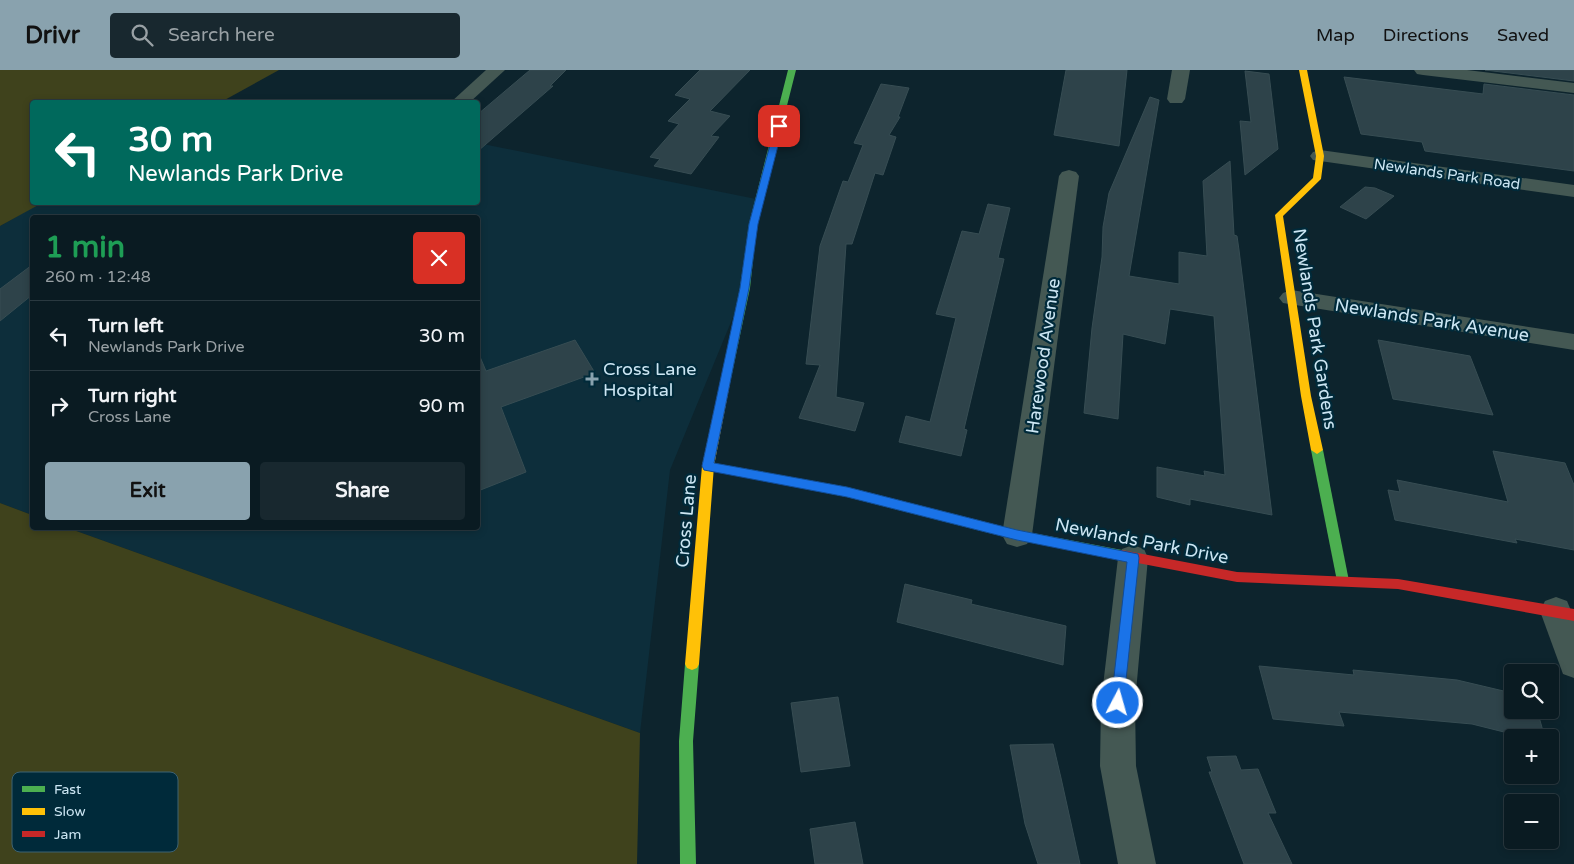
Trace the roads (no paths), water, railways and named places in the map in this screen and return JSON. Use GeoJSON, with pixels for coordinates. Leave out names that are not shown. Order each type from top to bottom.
{"type":"FeatureCollection","features":[{"type":"Feature","properties":{"kind":"street"},"geometry":{"type":"LineString","coordinates":[[462,100],[496,70]]}},
{"type":"Feature","properties":{"kind":"street","name":"Cross Lane"},"geometry":{"type":"LineString","coordinates":[[688,864],[686,741],[708,466],[745,288],[753,224],[792,70]]}},
{"type":"Feature","properties":{"kind":"street"},"geometry":{"type":"LineString","coordinates":[[1176,99],[1181,70]]}},
{"type":"Feature","properties":{"kind":"street","name":"Newlands Park Gardens"},"geometry":{"type":"LineString","coordinates":[[1303,70],[1320,156],[1317,179],[1286,206],[1279,215],[1306,396],[1344,581]]}},
{"type":"Feature","properties":{"kind":"street"},"geometry":{"type":"LineString","coordinates":[[1423,70],[1574,88]]}},
{"type":"Feature","properties":{"kind":"street","name":"Newlands Park Road"},"geometry":{"type":"LineString","coordinates":[[1320,156],[1574,191]]}},
{"type":"Feature","properties":{"kind":"street","name":"Harewood Avenue"},"geometry":{"type":"LineString","coordinates":[[1017,535],[1069,176]]}},
{"type":"Feature","properties":{"kind":"street","name":"Newlands Park Avenue"},"geometry":{"type":"LineString","coordinates":[[1291,298],[1574,342]]}},
{"type":"Feature","properties":{"kind":"street","name":"Newlands Park Drive"},"geometry":{"type":"LineString","coordinates":[[708,466],[847,492],[1017,535],[1237,577],[1398,584],[1565,613]]}},
{"type":"Feature","properties":{"kind":"street"},"geometry":{"type":"LineString","coordinates":[[1133,558],[1118,703],[1118,766],[1137,864]]}},
{"type":"Feature","properties":{"kind":"street"},"geometry":{"type":"LineString","coordinates":[[1565,613],[1574,664]]}},
{"type":"Feature","properties":{"kind":"place","name":"Cross Lane Hospital"},"geometry":{"type":"Point","coordinates":[592,379]}}]}
